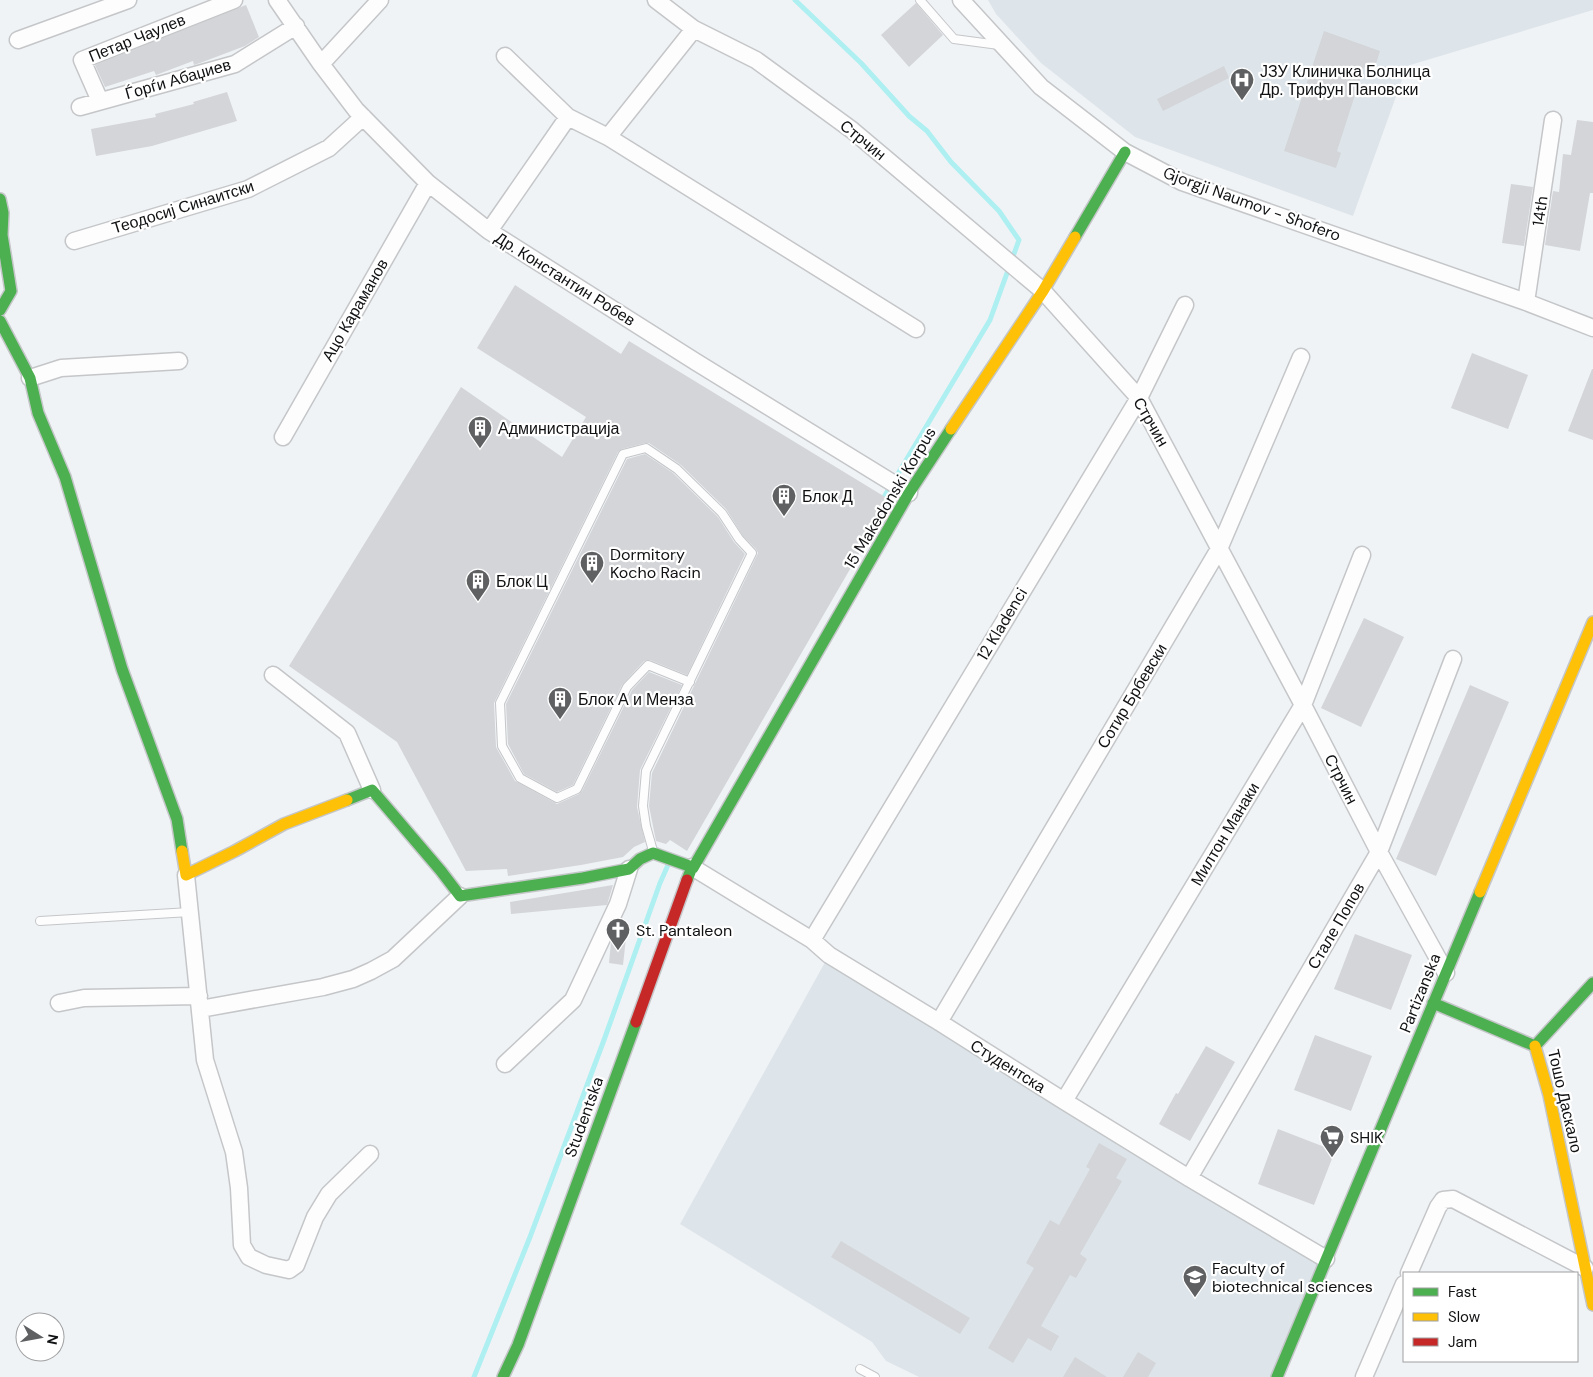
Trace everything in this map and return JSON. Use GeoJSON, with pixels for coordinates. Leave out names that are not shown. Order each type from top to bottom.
{"type":"FeatureCollection","features":[{"type":"Feature","properties":{"kind":"street"},"geometry":{"type":"LineString","coordinates":[[18,40],[128,0]]}},
{"type":"Feature","properties":{"kind":"street","name":"Петар Чаулев"},"geometry":{"type":"LineString","coordinates":[[100,101],[82,60],[234,0]]}},
{"type":"Feature","properties":{"kind":"street","name":"Др. Константин Робев"},"geometry":{"type":"LineString","coordinates":[[277,0],[356,110],[428,183],[489,231],[696,362],[909,493]]}},
{"type":"Feature","properties":{"kind":"street"},"geometry":{"type":"LineString","coordinates":[[322,64],[380,0]]}},
{"type":"Feature","properties":{"kind":"street","name":"Стрчин"},"geometry":{"type":"LineString","coordinates":[[656,0],[694,29],[756,60],[852,130],[1043,291],[1139,398],[1379,852],[1446,973]]}},
{"type":"Feature","properties":{"kind":"street","name":"Gjorgji Naumov - Shofero"},"geometry":{"type":"LineString","coordinates":[[961,0],[1041,87],[1125,152],[1182,182],[1526,302],[1593,328]]}},
{"type":"Feature","properties":{"kind":"street","name":"Ѓорѓи Абаџиев"},"geometry":{"type":"LineString","coordinates":[[80,107],[235,64],[296,26]]}},
{"type":"Feature","properties":{"kind":"street"},"geometry":{"type":"LineString","coordinates":[[608,137],[694,29]]}},
{"type":"Feature","properties":{"kind":"street"},"geometry":{"type":"LineString","coordinates":[[505,56],[568,117],[608,137],[916,329]]}},
{"type":"Feature","properties":{"kind":"street","name":"Теодосиј Синаитски"},"geometry":{"type":"LineString","coordinates":[[74,240],[248,189],[329,148],[363,117]]}},
{"type":"Feature","properties":{"kind":"street"},"geometry":{"type":"LineString","coordinates":[[489,231],[568,117]]}},
{"type":"Feature","properties":{"kind":"street","name":"14th"},"geometry":{"type":"LineString","coordinates":[[1526,302],[1553,120]]}},
{"type":"Feature","properties":{"kind":"street","name":"15 Makedonski Korpus"},"geometry":{"type":"LineString","coordinates":[[692,867],[909,493],[1043,291],[1125,152]]}},
{"type":"Feature","properties":{"kind":"street","name":"Ацо Караманов"},"geometry":{"type":"LineString","coordinates":[[283,437],[428,183]]}},
{"type":"Feature","properties":{"kind":"street"},"geometry":{"type":"LineString","coordinates":[[0,199],[3,213],[2,235],[11,291],[0,310]]}},
{"type":"Feature","properties":{"kind":"street","name":"12 Kladenci"},"geometry":{"type":"LineString","coordinates":[[812,940],[1139,398],[1185,305]]}},
{"type":"Feature","properties":{"kind":"street"},"geometry":{"type":"LineString","coordinates":[[0,321],[30,378],[38,414],[65,477],[122,669],[177,818],[186,875],[205,1060],[234,1152],[239,1188],[242,1245],[249,1257],[280,1269],[289,1270],[296,1265],[315,1217],[329,1194],[370,1154]]}},
{"type":"Feature","properties":{"kind":"street","name":"Сотир Брбевски"},"geometry":{"type":"LineString","coordinates":[[939,1022],[1219,548],[1301,357]]}},
{"type":"Feature","properties":{"kind":"street"},"geometry":{"type":"LineString","coordinates":[[30,378],[61,368],[179,361]]}},
{"type":"Feature","properties":{"kind":"street","name":"Милтон Манаки"},"geometry":{"type":"LineString","coordinates":[[1064,1101],[1302,705],[1362,555]]}},
{"type":"Feature","properties":{"kind":"street","name":"Partizanska"},"geometry":{"type":"LineString","coordinates":[[1277,1377],[1593,622]]}},
{"type":"Feature","properties":{"kind":"street","name":"Стале Попов"},"geometry":{"type":"LineString","coordinates":[[1189,1178],[1379,852],[1453,659]]}},
{"type":"Feature","properties":{"kind":"street"},"geometry":{"type":"LineString","coordinates":[[273,675],[347,733],[372,790],[460,896]]}},
{"type":"Feature","properties":{"kind":"street"},"geometry":{"type":"LineString","coordinates":[[186,875],[284,824],[372,790]]}},
{"type":"Feature","properties":{"kind":"street"},"geometry":{"type":"LineString","coordinates":[[505,1064],[573,1000],[618,904],[629,869],[640,859],[654,853],[692,867]]}},
{"type":"Feature","properties":{"kind":"street","name":"Студентска"},"geometry":{"type":"LineString","coordinates":[[692,867],[812,940],[829,955],[1064,1101],[1326,1259]]}},
{"type":"Feature","properties":{"kind":"street","name":"Studentska"},"geometry":{"type":"LineString","coordinates":[[503,1377],[518,1345],[692,867]]}},
{"type":"Feature","properties":{"kind":"street"},"geometry":{"type":"LineString","coordinates":[[59,1003],[84,998],[200,1002],[323,987],[353,979],[393,958],[460,896],[583,878],[629,869]]}},
{"type":"Feature","properties":{"kind":"street","name":"Тошо Даскало"},"geometry":{"type":"LineString","coordinates":[[1593,983],[1535,1046],[1549,1095],[1593,1306]]}},
{"type":"Feature","properties":{"kind":"street"},"geometry":{"type":"LineString","coordinates":[[1434,1003],[1535,1046]]}},
{"type":"Feature","properties":{"kind":"street"},"geometry":{"type":"LineString","coordinates":[[1409,1272],[1438,1207],[1443,1200],[1453,1199],[1585,1268]]}},
{"type":"Feature","properties":{"kind":"street"},"geometry":{"type":"LineString","coordinates":[[1364,1377],[1403,1286]]}},
{"type":"Feature","properties":{"kind":"lane"},"geometry":{"type":"LineString","coordinates":[[920,0],[954,39],[1004,45]]}},
{"type":"Feature","properties":{"kind":"lane"},"geometry":{"type":"LineString","coordinates":[[654,853],[646,826],[643,806],[646,771],[690,682],[752,553],[739,539],[722,513],[676,469],[646,448],[623,454],[500,703],[502,746],[520,778],[557,798],[577,789],[627,687],[648,665],[690,682]]}},
{"type":"Feature","properties":{"kind":"lane"},"geometry":{"type":"LineString","coordinates":[[40,921],[190,912]]}},
{"type":"Feature","properties":{"kind":"lane"},"geometry":{"type":"LineString","coordinates":[[860,1369],[875,1377]]}},
{"type":"Feature","properties":{"kind":"shaded area","name":"ЈЗУ Клиничка Болница Др. Трифун Пановски"},"geometry":{"type":"Polygon","coordinates":[[[988,0],[1593,0],[1593,10],[1407,66],[1353,216],[1135,137],[1041,63],[996,14],[988,0]]]}},
{"type":"Feature","properties":{"kind":"shaded area"},"geometry":{"type":"Polygon","coordinates":[[[829,955],[1326,1259],[1277,1377],[919,1377],[886,1361],[872,1342],[680,1224],[829,955]]]}},
{"type":"Feature","properties":{"kind":"building"},"geometry":{"type":"Polygon","coordinates":[[[916,3],[943,35],[909,67],[881,35],[916,3]]]}},
{"type":"Feature","properties":{"kind":"building"},"geometry":{"type":"Polygon","coordinates":[[[246,5],[259,37],[245,46],[194,65],[193,61],[156,75],[154,71],[105,87],[95,65],[246,5]]]}},
{"type":"Feature","properties":{"kind":"building"},"geometry":{"type":"Polygon","coordinates":[[[1324,31],[1380,51],[1374,70],[1364,67],[1337,151],[1341,153],[1336,168],[1284,151],[1324,31]]]}},
{"type":"Feature","properties":{"kind":"building"},"geometry":{"type":"Polygon","coordinates":[[[1224,66],[1229,78],[1163,111],[1157,99],[1224,66]]]}},
{"type":"Feature","properties":{"kind":"building"},"geometry":{"type":"Polygon","coordinates":[[[227,92],[237,121],[152,146],[96,156],[91,129],[156,117],[155,114],[194,104],[193,102],[227,92]]]}},
{"type":"Feature","properties":{"kind":"building"},"geometry":{"type":"Polygon","coordinates":[[[1577,120],[1593,122],[1593,193],[1590,193],[1580,251],[1545,245],[1553,191],[1559,192],[1563,154],[1571,155],[1577,120]]]}},
{"type":"Feature","properties":{"kind":"building"},"geometry":{"type":"Polygon","coordinates":[[[1511,184],[1533,187],[1524,246],[1502,243],[1511,184]]]}},
{"type":"Feature","properties":{"kind":"building","name":"Dormitory Kocho Racin"},"geometry":{"type":"Polygon","coordinates":[[[515,285],[621,354],[629,341],[890,500],[687,851],[670,840],[666,844],[656,841],[649,806],[652,773],[758,553],[743,536],[726,509],[681,465],[649,443],[622,449],[618,452],[494,703],[496,747],[515,781],[557,804],[582,791],[632,690],[649,672],[682,685],[640,770],[637,807],[645,842],[634,847],[623,857],[508,876],[507,869],[466,871],[397,742],[289,666],[461,387],[562,457],[586,417],[477,348],[515,285]]]}},
{"type":"Feature","properties":{"kind":"building"},"geometry":{"type":"Polygon","coordinates":[[[1472,353],[1528,375],[1508,429],[1451,408],[1472,353]]]}},
{"type":"Feature","properties":{"kind":"building"},"geometry":{"type":"Polygon","coordinates":[[[1593,369],[1593,440],[1568,431],[1593,369]]]}},
{"type":"Feature","properties":{"kind":"building"},"geometry":{"type":"Polygon","coordinates":[[[645,454],[673,473],[718,517],[734,542],[745,554],[687,675],[650,660],[644,661],[622,685],[573,785],[557,792],[524,774],[508,744],[506,704],[627,459],[645,454]]]}},
{"type":"Feature","properties":{"kind":"building"},"geometry":{"type":"Polygon","coordinates":[[[1364,618],[1404,637],[1361,727],[1321,708],[1364,618]]]}},
{"type":"Feature","properties":{"kind":"building"},"geometry":{"type":"Polygon","coordinates":[[[1470,685],[1509,702],[1436,876],[1396,859],[1470,685]]]}},
{"type":"Feature","properties":{"kind":"building"},"geometry":{"type":"Polygon","coordinates":[[[613,885],[607,905],[511,914],[510,902],[613,885]]]}},
{"type":"Feature","properties":{"kind":"building"},"geometry":{"type":"Polygon","coordinates":[[[1355,934],[1412,955],[1391,1010],[1334,989],[1355,934]]]}},
{"type":"Feature","properties":{"kind":"building","name":"St. Pantaleon"},"geometry":{"type":"Polygon","coordinates":[[[614,937],[626,938],[623,965],[609,963],[611,942],[614,937]]]}},
{"type":"Feature","properties":{"kind":"building"},"geometry":{"type":"Polygon","coordinates":[[[1315,1035],[1372,1056],[1351,1111],[1294,1090],[1315,1035]]]}},
{"type":"Feature","properties":{"kind":"building"},"geometry":{"type":"Polygon","coordinates":[[[1206,1046],[1235,1062],[1190,1141],[1159,1124],[1206,1046]]]}},
{"type":"Feature","properties":{"kind":"building"},"geometry":{"type":"Polygon","coordinates":[[[1278,1129],[1335,1151],[1314,1205],[1258,1184],[1278,1129]]]}},
{"type":"Feature","properties":{"kind":"building"},"geometry":{"type":"Polygon","coordinates":[[[1099,1143],[1127,1159],[1116,1178],[1122,1181],[1080,1254],[1087,1259],[1076,1278],[1070,1275],[1041,1326],[1059,1336],[1051,1351],[1028,1338],[1013,1363],[988,1348],[1034,1268],[1026,1263],[1050,1220],[1059,1225],[1090,1169],[1086,1167],[1099,1143]]]}},
{"type":"Feature","properties":{"kind":"building"},"geometry":{"type":"Polygon","coordinates":[[[841,1241],[970,1318],[960,1334],[831,1257],[841,1241]]]}},
{"type":"Feature","properties":{"kind":"building"},"geometry":{"type":"Polygon","coordinates":[[[1138,1352],[1156,1363],[1148,1377],[1123,1377],[1138,1352]]]}},
{"type":"Feature","properties":{"kind":"building"},"geometry":{"type":"Polygon","coordinates":[[[1075,1357],[1107,1377],[1063,1377],[1075,1357]]]}},
{"type":"Feature","properties":{"kind":"waterway"},"geometry":{"type":"LineString","coordinates":[[795,0],[861,63],[909,116],[927,131],[951,162],[999,211],[1019,240],[990,320],[881,502]]}},
{"type":"Feature","properties":{"kind":"waterway"},"geometry":{"type":"LineString","coordinates":[[474,1377],[530,1237],[668,865]]}},
{"type":"Feature","properties":{"kind":"traffic: fast"},"geometry":{"type":"LineString","coordinates":[[1075,237],[1125,152]]}},
{"type":"Feature","properties":{"kind":"traffic: fast"},"geometry":{"type":"LineString","coordinates":[[0,199],[3,213],[2,235],[11,291],[0,310]]}},
{"type":"Feature","properties":{"kind":"traffic: fast"},"geometry":{"type":"LineString","coordinates":[[0,321],[30,378],[38,413],[65,477],[122,669],[177,819],[182,851]]}},
{"type":"Feature","properties":{"kind":"traffic: fast"},"geometry":{"type":"LineString","coordinates":[[693,868],[909,493],[951,429]]}},
{"type":"Feature","properties":{"kind":"traffic: fast"},"geometry":{"type":"LineString","coordinates":[[347,800],[372,790],[460,896],[583,878],[629,869],[640,859],[653,853],[692,867],[687,880]]}},
{"type":"Feature","properties":{"kind":"traffic: fast"},"geometry":{"type":"LineString","coordinates":[[1277,1377],[1480,892]]}},
{"type":"Feature","properties":{"kind":"traffic: fast"},"geometry":{"type":"LineString","coordinates":[[1535,1046],[1593,983]]}},
{"type":"Feature","properties":{"kind":"traffic: fast"},"geometry":{"type":"LineString","coordinates":[[1433,1003],[1535,1046]]}},
{"type":"Feature","properties":{"kind":"traffic: fast"},"geometry":{"type":"LineString","coordinates":[[503,1377],[518,1345],[636,1022]]}},
{"type":"Feature","properties":{"kind":"traffic: slow"},"geometry":{"type":"LineString","coordinates":[[951,429],[1043,291],[1075,237]]}},
{"type":"Feature","properties":{"kind":"traffic: slow"},"geometry":{"type":"LineString","coordinates":[[1480,892],[1593,622]]}},
{"type":"Feature","properties":{"kind":"traffic: slow"},"geometry":{"type":"LineString","coordinates":[[182,851],[186,875],[284,824],[347,800]]}},
{"type":"Feature","properties":{"kind":"traffic: slow"},"geometry":{"type":"LineString","coordinates":[[1535,1046],[1549,1095],[1593,1305]]}},
{"type":"Feature","properties":{"kind":"traffic: jam"},"geometry":{"type":"LineString","coordinates":[[636,1022],[687,880]]}},
{"type":"Feature","properties":{"kind":"place","name":"ЈЗУ Клиничка Болница Др. Трифун Пановски"},"geometry":{"type":"Point","coordinates":[1242,101]}},
{"type":"Feature","properties":{"kind":"place","name":"Администрација"},"geometry":{"type":"Point","coordinates":[480,449]}},
{"type":"Feature","properties":{"kind":"place","name":"Блок Д"},"geometry":{"type":"Point","coordinates":[784,517]}},
{"type":"Feature","properties":{"kind":"place","name":"Dormitory Kocho Racin"},"geometry":{"type":"Point","coordinates":[592,584]}},
{"type":"Feature","properties":{"kind":"place","name":"Блок Ц"},"geometry":{"type":"Point","coordinates":[478,602]}},
{"type":"Feature","properties":{"kind":"place","name":"Блок А и Менза"},"geometry":{"type":"Point","coordinates":[560,720]}},
{"type":"Feature","properties":{"kind":"place","name":"St. Pantaleon"},"geometry":{"type":"Point","coordinates":[618,951]}},
{"type":"Feature","properties":{"kind":"place","name":"SHIK"},"geometry":{"type":"Point","coordinates":[1332,1158]}},
{"type":"Feature","properties":{"kind":"place","name":"Faculty of biotechnical sciences"},"geometry":{"type":"Point","coordinates":[1195,1298]}}]}
